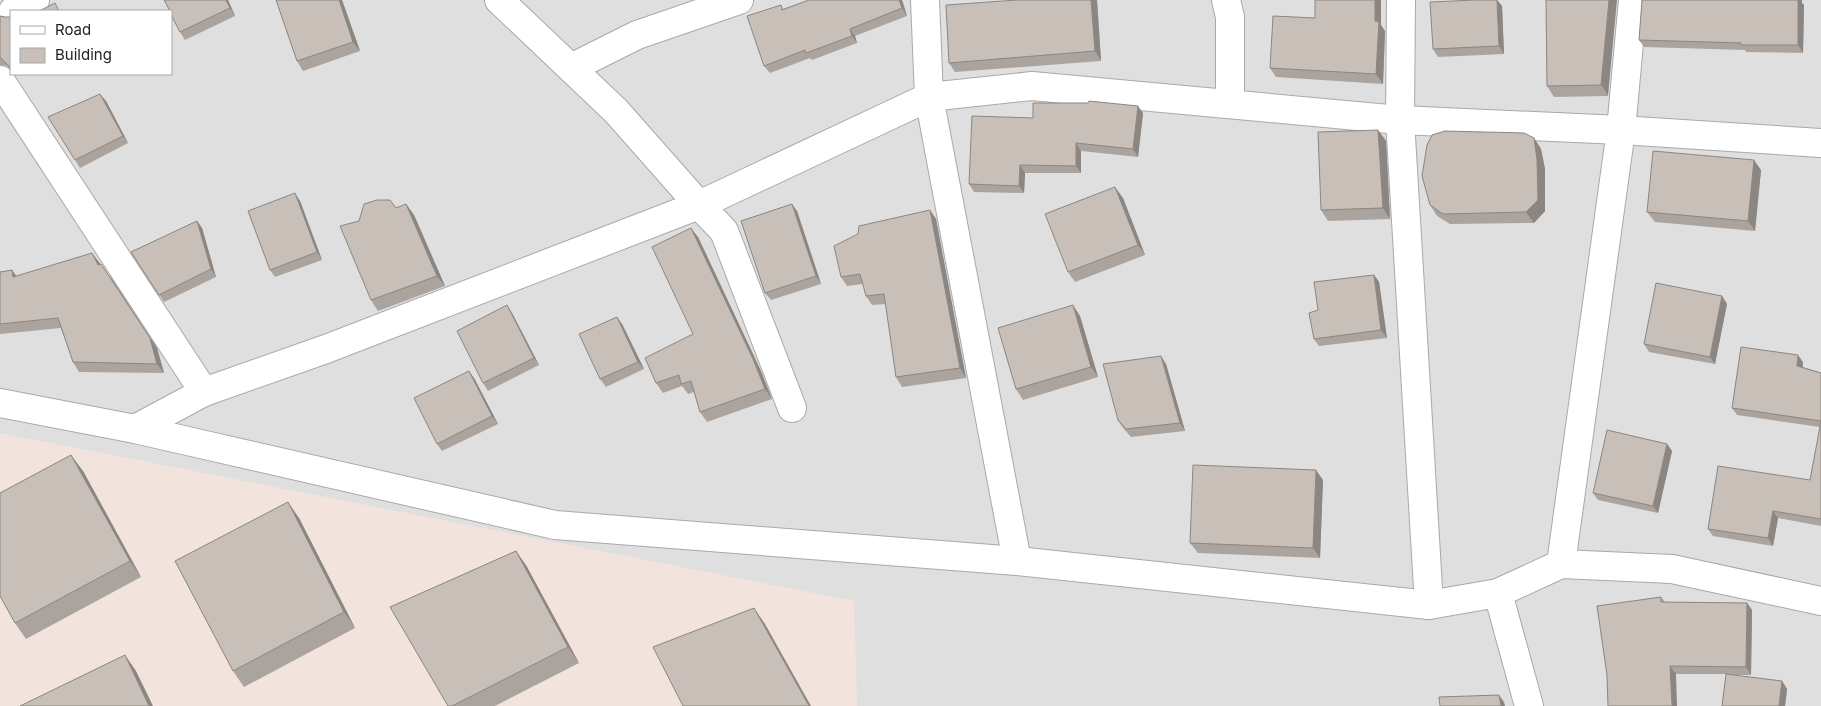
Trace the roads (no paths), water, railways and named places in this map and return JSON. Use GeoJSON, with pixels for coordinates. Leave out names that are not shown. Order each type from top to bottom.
{"type":"FeatureCollection","features":[{"type":"Feature","properties":{"kind":"street"},"geometry":{"type":"LineString","coordinates":[[16,10],[36,0]]}},
{"type":"Feature","properties":{"kind":"street"},"geometry":{"type":"LineString","coordinates":[[499,0],[616,111],[724,231],[792,408]]}},
{"type":"Feature","properties":{"kind":"street"},"geometry":{"type":"LineString","coordinates":[[572,68],[637,35],[739,0]]}},
{"type":"Feature","properties":{"kind":"street"},"geometry":{"type":"LineString","coordinates":[[925,0],[929,97],[1017,561]]}},
{"type":"Feature","properties":{"kind":"street"},"geometry":{"type":"LineString","coordinates":[[1226,0],[1230,17],[1230,104]]}},
{"type":"Feature","properties":{"kind":"street"},"geometry":{"type":"LineString","coordinates":[[1401,0],[1400,120],[1429,605]]}},
{"type":"Feature","properties":{"kind":"street"},"geometry":{"type":"LineString","coordinates":[[1561,564],[1621,130],[1634,0]]}},
{"type":"Feature","properties":{"kind":"street"},"geometry":{"type":"LineString","coordinates":[[0,80],[204,392]]}},
{"type":"Feature","properties":{"kind":"street"},"geometry":{"type":"LineString","coordinates":[[134,429],[204,392],[326,349],[699,205],[929,97],[1032,86],[1400,120],[1621,130],[1821,143]]}},
{"type":"Feature","properties":{"kind":"street"},"geometry":{"type":"LineString","coordinates":[[0,403],[134,429],[555,525],[1017,561],[1429,605],[1498,593],[1561,564],[1672,569],[1821,601]]}},
{"type":"Feature","properties":{"kind":"street"},"geometry":{"type":"LineString","coordinates":[[1498,593],[1529,706]]}}]}
